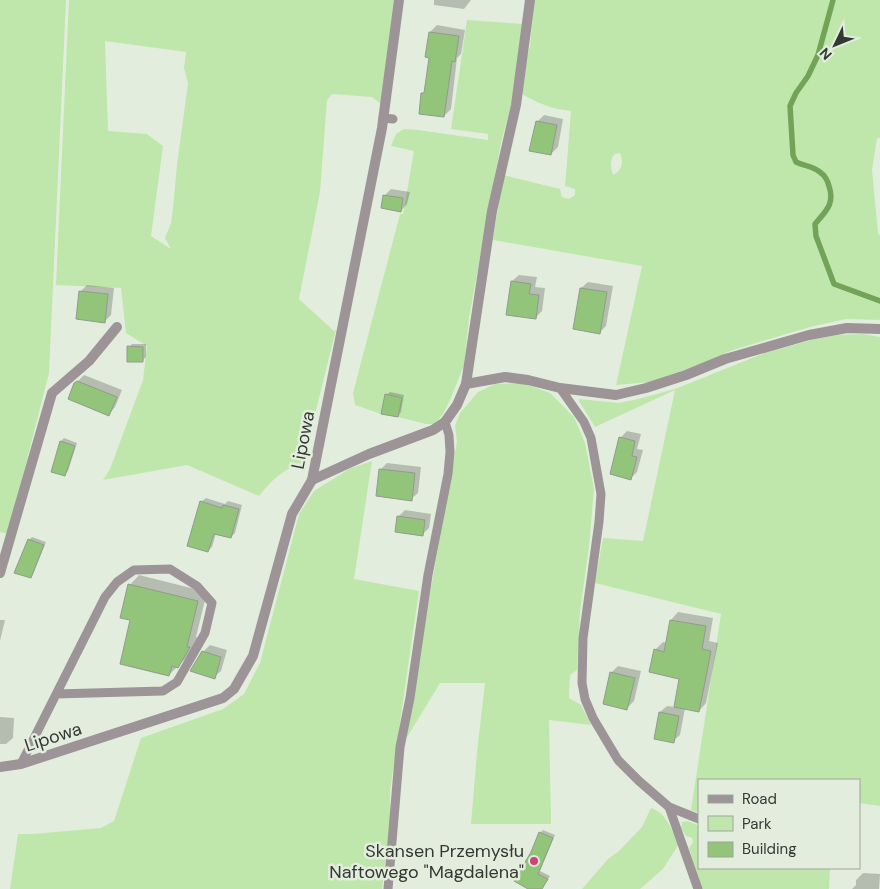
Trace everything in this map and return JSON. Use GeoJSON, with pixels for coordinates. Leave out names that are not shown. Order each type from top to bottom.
{"type":"FeatureCollection","features":[{"type":"Feature","properties":{"kind":"street","name":"Lipowa"},"geometry":{"type":"LineString","coordinates":[[0,767],[20,764],[223,698],[234,689],[253,656],[292,514],[312,480],[388,119],[398,0]]}},
{"type":"Feature","properties":{"kind":"street"},"geometry":{"type":"LineString","coordinates":[[312,480],[369,454],[433,430],[445,422],[466,384],[492,210],[516,104],[530,0]]}},
{"type":"Feature","properties":{"kind":"street"},"geometry":{"type":"LineString","coordinates":[[0,573],[52,393],[89,360],[117,326]]}},
{"type":"Feature","properties":{"kind":"street"},"geometry":{"type":"LineString","coordinates":[[466,384],[504,377],[528,380],[560,388],[616,395],[686,376],[726,359],[809,335],[847,328],[880,329]]}},
{"type":"Feature","properties":{"kind":"lane"},"geometry":{"type":"LineString","coordinates":[[560,388],[584,422],[591,438],[601,494],[583,638],[582,683],[585,698],[592,718],[618,760],[669,807],[698,819]]}},
{"type":"Feature","properties":{"kind":"lane"},"geometry":{"type":"LineString","coordinates":[[388,889],[400,747],[410,698],[428,575],[448,474],[450,452],[449,435],[445,422]]}},
{"type":"Feature","properties":{"kind":"lane"},"geometry":{"type":"LineString","coordinates":[[20,764],[105,597],[117,582],[134,570],[170,569],[197,586],[212,603],[205,633],[177,682],[162,691],[56,694]]}},
{"type":"Feature","properties":{"kind":"lane"},"geometry":{"type":"LineString","coordinates":[[669,807],[698,889]]}},
{"type":"Feature","properties":{"kind":"green space"},"geometry":{"type":"Polygon","coordinates":[[[0,0],[66,0],[49,373],[8,534],[0,532],[0,0]]]}},
{"type":"Feature","properties":{"kind":"green space"},"geometry":{"type":"Polygon","coordinates":[[[69,0],[394,0],[381,104],[372,97],[332,94],[327,100],[320,192],[299,299],[334,331],[336,330],[303,462],[278,476],[259,496],[187,465],[103,480],[110,469],[143,380],[147,346],[126,333],[121,288],[56,285],[69,0]],[[105,41],[108,131],[147,134],[163,146],[151,236],[171,249],[165,238],[171,223],[188,83],[184,68],[186,52],[105,41]]]}},
{"type":"Feature","properties":{"kind":"green space"},"geometry":{"type":"Polygon","coordinates":[[[534,0],[880,0],[880,138],[877,138],[872,170],[878,233],[880,236],[880,320],[846,319],[810,327],[733,350],[651,382],[616,385],[642,266],[493,240],[503,175],[560,189],[562,197],[569,199],[575,195],[575,189],[565,186],[571,111],[546,106],[522,94],[525,65],[530,46],[534,0]],[[620,153],[615,154],[612,159],[613,175],[620,169],[622,163],[620,153]]]}},
{"type":"Feature","properties":{"kind":"green space"},"geometry":{"type":"Polygon","coordinates":[[[467,20],[523,24],[511,105],[501,143],[469,318],[464,365],[443,414],[434,424],[426,424],[398,417],[402,397],[385,394],[381,414],[355,405],[353,393],[400,214],[403,214],[414,151],[391,146],[396,134],[404,129],[488,140],[488,134],[451,129],[467,20]]]}},
{"type":"Feature","properties":{"kind":"green space"},"geometry":{"type":"Polygon","coordinates":[[[863,334],[880,337],[880,806],[860,803],[860,779],[698,779],[698,813],[691,810],[721,614],[595,583],[603,538],[643,541],[675,390],[595,427],[579,399],[619,403],[638,399],[675,389],[762,354],[815,339],[838,335],[863,334]]]}},
{"type":"Feature","properties":{"kind":"green space"},"geometry":{"type":"Polygon","coordinates":[[[523,383],[550,393],[574,417],[585,443],[594,489],[589,547],[580,612],[577,670],[570,675],[569,698],[581,705],[591,725],[549,720],[551,824],[471,824],[485,683],[440,683],[406,739],[457,442],[455,426],[460,413],[478,392],[495,384],[523,383]]]}},
{"type":"Feature","properties":{"kind":"green space"},"geometry":{"type":"Polygon","coordinates":[[[372,461],[354,579],[419,591],[390,791],[390,821],[382,889],[10,889],[18,834],[101,828],[114,821],[141,738],[223,709],[244,694],[260,663],[299,514],[314,491],[349,469],[372,461]]]}},
{"type":"Feature","properties":{"kind":"green space"},"geometry":{"type":"Polygon","coordinates":[[[651,808],[661,813],[665,818],[679,844],[663,869],[640,889],[582,889],[608,859],[619,851],[642,827],[651,808]]]}},
{"type":"Feature","properties":{"kind":"green space"},"geometry":{"type":"Polygon","coordinates":[[[688,821],[698,826],[698,869],[830,869],[829,889],[702,889],[689,848],[693,842],[692,838],[686,836],[681,828],[682,822],[688,821]]]}},
{"type":"Feature","properties":{"kind":"building"},"geometry":{"type":"Polygon","coordinates":[[[429,32],[459,36],[455,62],[452,61],[444,117],[419,114],[421,93],[424,93],[429,58],[425,57],[429,32]]]}},
{"type":"Feature","properties":{"kind":"building"},"geometry":{"type":"Polygon","coordinates":[[[536,121],[557,125],[551,155],[529,151],[536,121]]]}},
{"type":"Feature","properties":{"kind":"building"},"geometry":{"type":"Polygon","coordinates":[[[383,195],[403,198],[401,212],[381,208],[383,195]]]}},
{"type":"Feature","properties":{"kind":"building"},"geometry":{"type":"Polygon","coordinates":[[[511,281],[531,284],[529,294],[539,295],[536,319],[506,315],[511,281]]]}},
{"type":"Feature","properties":{"kind":"building"},"geometry":{"type":"Polygon","coordinates":[[[580,288],[607,292],[600,334],[573,329],[580,288]]]}},
{"type":"Feature","properties":{"kind":"building"},"geometry":{"type":"Polygon","coordinates":[[[79,291],[108,294],[105,323],[76,319],[79,291]]]}},
{"type":"Feature","properties":{"kind":"building"},"geometry":{"type":"Polygon","coordinates":[[[127,346],[143,347],[143,362],[127,362],[127,346]]]}},
{"type":"Feature","properties":{"kind":"building"},"geometry":{"type":"Polygon","coordinates":[[[77,381],[117,397],[109,416],[68,399],[74,383],[77,381]]]}},
{"type":"Feature","properties":{"kind":"building"},"geometry":{"type":"Polygon","coordinates":[[[385,394],[402,398],[398,417],[381,414],[385,394]]]}},
{"type":"Feature","properties":{"kind":"building"},"geometry":{"type":"Polygon","coordinates":[[[619,437],[635,441],[632,456],[637,457],[631,480],[610,474],[619,437]]]}},
{"type":"Feature","properties":{"kind":"building"},"geometry":{"type":"Polygon","coordinates":[[[60,441],[75,446],[65,476],[51,472],[60,441]]]}},
{"type":"Feature","properties":{"kind":"building"},"geometry":{"type":"Polygon","coordinates":[[[379,469],[415,473],[412,501],[376,496],[379,469]]]}},
{"type":"Feature","properties":{"kind":"building"},"geometry":{"type":"Polygon","coordinates":[[[200,501],[222,508],[223,505],[239,509],[231,538],[214,534],[208,552],[187,546],[200,501]]]}},
{"type":"Feature","properties":{"kind":"building"},"geometry":{"type":"Polygon","coordinates":[[[397,516],[425,520],[423,536],[395,532],[397,516]]]}},
{"type":"Feature","properties":{"kind":"building"},"geometry":{"type":"Polygon","coordinates":[[[28,539],[44,545],[31,578],[14,573],[28,539]]]}},
{"type":"Feature","properties":{"kind":"building"},"geometry":{"type":"Polygon","coordinates":[[[128,584],[198,601],[187,647],[190,647],[178,668],[172,666],[169,676],[120,664],[130,620],[120,618],[128,584]]]}},
{"type":"Feature","properties":{"kind":"building"},"geometry":{"type":"Polygon","coordinates":[[[670,620],[706,626],[702,649],[711,651],[699,712],[674,707],[679,679],[649,672],[654,649],[664,652],[670,620]]]}},
{"type":"Feature","properties":{"kind":"building"},"geometry":{"type":"Polygon","coordinates":[[[202,651],[221,657],[215,679],[190,671],[202,651]]]}},
{"type":"Feature","properties":{"kind":"building"},"geometry":{"type":"Polygon","coordinates":[[[610,672],[635,678],[627,710],[603,704],[610,672]]]}},
{"type":"Feature","properties":{"kind":"building"},"geometry":{"type":"Polygon","coordinates":[[[659,712],[679,716],[674,743],[654,739],[659,712]]]}},
{"type":"Feature","properties":{"kind":"building"},"geometry":{"type":"Polygon","coordinates":[[[539,832],[553,838],[538,874],[548,879],[542,889],[528,889],[514,881],[531,852],[539,832]]]}},
{"type":"Feature","properties":{"kind":"waterway"},"geometry":{"type":"LineString","coordinates":[[833,0],[818,55],[790,106],[793,155],[796,162],[815,169],[822,174],[829,184],[831,192],[830,203],[815,224],[816,236],[834,284],[880,301]]}},
{"type":"Feature","properties":{"kind":"place","name":"Skansen Przemysłu Naftowego \"Magdalena\""},"geometry":{"type":"Point","coordinates":[534,861]}}]}
